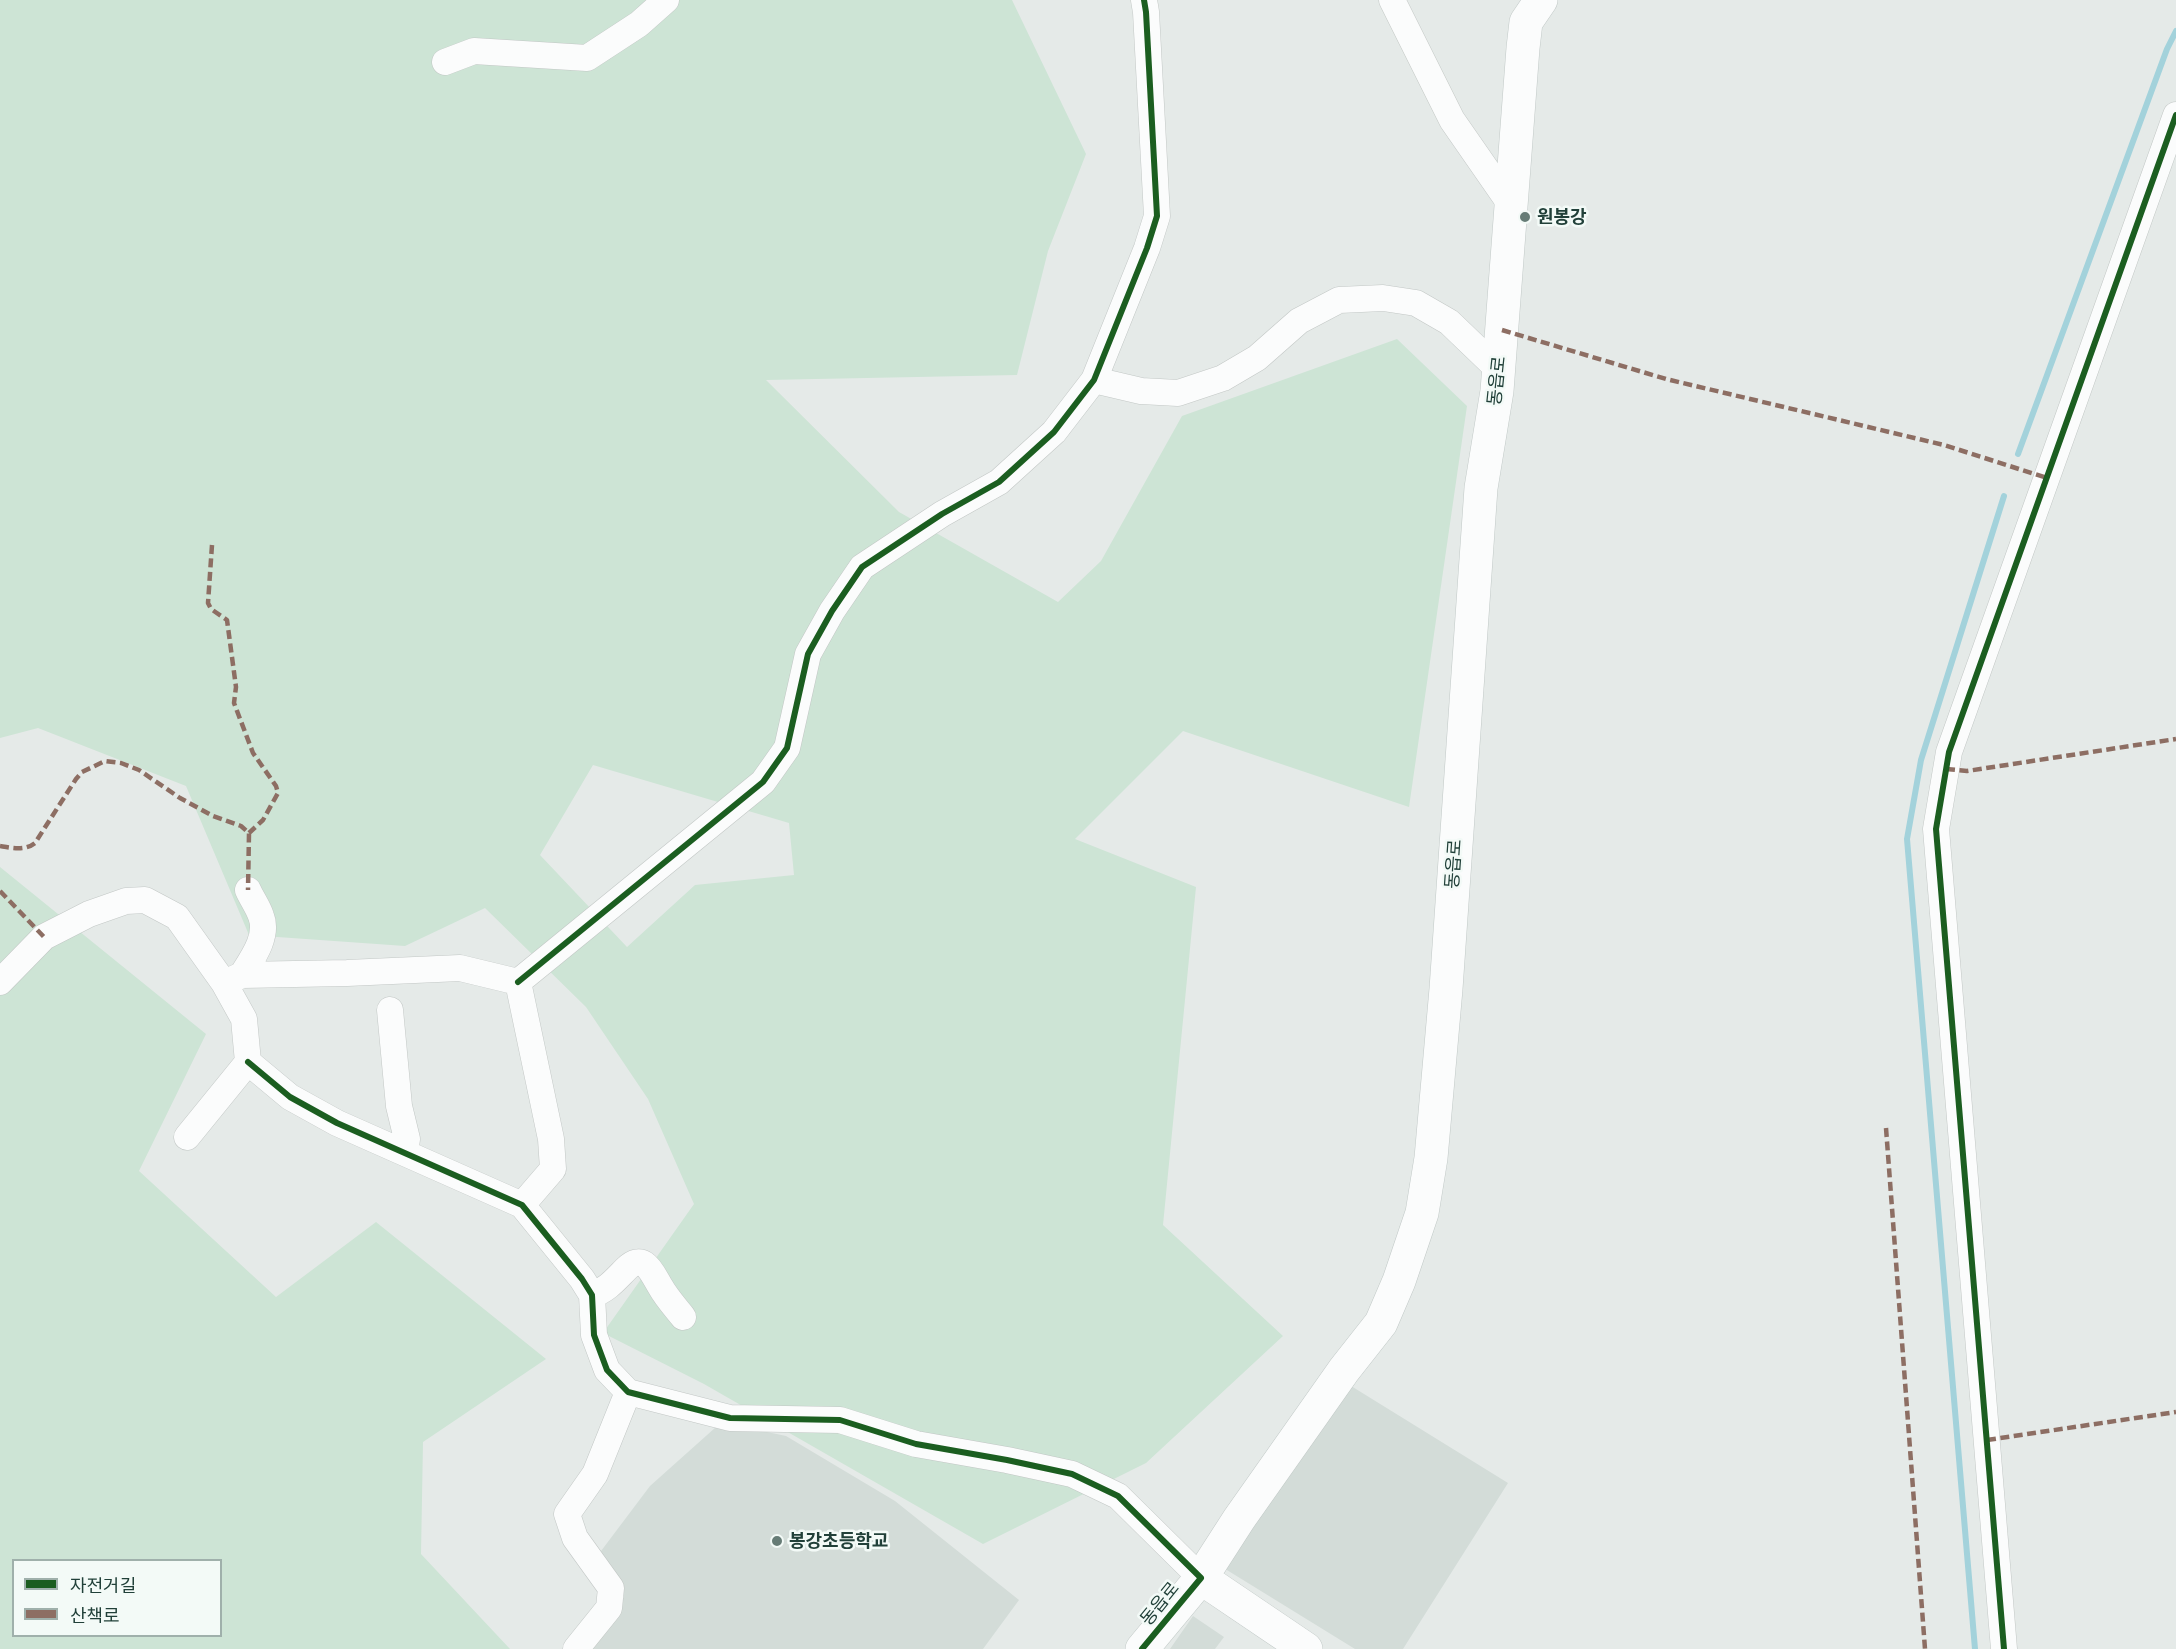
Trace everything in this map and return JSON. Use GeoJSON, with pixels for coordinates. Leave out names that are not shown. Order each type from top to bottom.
{"type":"FeatureCollection","features":[{"type":"Feature","properties":{"kind":"main road","name":"동읍로"},"geometry":{"type":"LineString","coordinates":[[1142,1649],[1201,1578],[1344,1370],[1381,1323],[1399,1281],[1422,1213],[1431,1158],[1446,989],[1481,488],[1498,369],[1526,22],[1540,0]]}},
{"type":"Feature","properties":{"kind":"main road"},"geometry":{"type":"LineString","coordinates":[[1201,1578],[1306,1649]]}},
{"type":"Feature","properties":{"kind":"street"},"geometry":{"type":"LineString","coordinates":[[445,62],[474,51],[587,58],[639,24],[666,0]]}},
{"type":"Feature","properties":{"kind":"street"},"geometry":{"type":"LineString","coordinates":[[518,982],[763,782],[787,748],[808,654],[832,611],[862,567],[942,514],[999,482],[1053,432],[1094,380],[1147,248],[1157,216],[1154,135],[1146,12],[1143,0]]}},
{"type":"Feature","properties":{"kind":"street"},"geometry":{"type":"LineString","coordinates":[[1392,0],[1452,120],[1511,205]]}},
{"type":"Feature","properties":{"kind":"street"},"geometry":{"type":"LineString","coordinates":[[2004,1649],[1936,829],[1949,752],[2176,115]]}},
{"type":"Feature","properties":{"kind":"street"},"geometry":{"type":"LineString","coordinates":[[1094,380],[1141,391],[1178,393],[1223,378],[1257,358],[1299,321],[1340,300],[1383,298],[1416,303],[1449,322],[1498,369]]}},
{"type":"Feature","properties":{"kind":"street"},"geometry":{"type":"LineString","coordinates":[[233,979],[257,949],[264,927],[262,917],[248,890]]}},
{"type":"Feature","properties":{"kind":"street"},"geometry":{"type":"LineString","coordinates":[[0,982],[44,937],[89,914],[126,901],[145,900],[177,917],[233,979],[244,1019],[248,1062],[290,1098],[337,1123],[522,1205],[582,1279],[592,1295],[594,1335],[607,1370],[628,1392],[730,1418],[840,1420],[916,1444],[1072,1474],[1118,1496],[1201,1578]]}},
{"type":"Feature","properties":{"kind":"street"},"geometry":{"type":"LineString","coordinates":[[233,979],[460,968],[518,982]]}},
{"type":"Feature","properties":{"kind":"street"},"geometry":{"type":"LineString","coordinates":[[518,982],[551,1139],[553,1169],[522,1205]]}},
{"type":"Feature","properties":{"kind":"street"},"geometry":{"type":"LineString","coordinates":[[390,1010],[399,1106],[407,1139],[405,1152]]}},
{"type":"Feature","properties":{"kind":"street"},"geometry":{"type":"LineString","coordinates":[[187,1137],[248,1062]]}},
{"type":"Feature","properties":{"kind":"street"},"geometry":{"type":"LineString","coordinates":[[592,1295],[603,1292],[629,1266],[642,1263],[652,1272],[683,1317]]}},
{"type":"Feature","properties":{"kind":"street"},"geometry":{"type":"LineString","coordinates":[[576,1649],[609,1608],[611,1588],[575,1538],[567,1514],[595,1474],[613,1424],[628,1392]]}},
{"type":"Feature","properties":{"kind":"shaded area"},"geometry":{"type":"Polygon","coordinates":[[[1343,1381],[1508,1483],[1403,1649],[1355,1649],[1222,1567],[1343,1381]]]}},
{"type":"Feature","properties":{"kind":"shaded area","name":"봉강초등학교"},"geometry":{"type":"Polygon","coordinates":[[[725,1423],[786,1436],[895,1501],[1019,1600],[983,1649],[585,1649],[624,1597],[595,1559],[650,1486],[716,1427],[725,1423]]]}},
{"type":"Feature","properties":{"kind":"shaded area"},"geometry":{"type":"Polygon","coordinates":[[[1193,1616],[1224,1637],[1215,1649],[1170,1649],[1193,1616]]]}},
{"type":"Feature","properties":{"kind":"green space"},"geometry":{"type":"Polygon","coordinates":[[[0,0],[1012,0],[1086,154],[1048,251],[1017,375],[766,380],[899,512],[1058,602],[1101,561],[1182,416],[1397,339],[1467,406],[1409,807],[1183,731],[1075,839],[1196,887],[1163,1225],[1283,1336],[1146,1463],[983,1544],[704,1384],[603,1333],[694,1204],[648,1099],[586,1007],[485,908],[405,946],[249,935],[186,786],[38,728],[0,738],[0,0]],[[593,765],[540,855],[627,947],[695,885],[794,875],[789,823],[593,765]]]}},
{"type":"Feature","properties":{"kind":"green space"},"geometry":{"type":"Polygon","coordinates":[[[0,867],[206,1034],[139,1171],[276,1297],[376,1222],[546,1359],[423,1442],[421,1554],[510,1649],[0,1649],[0,867]]]}},
{"type":"Feature","properties":{"kind":"waterway"},"geometry":{"type":"LineString","coordinates":[[2018,454],[2167,49],[2176,31]]}},
{"type":"Feature","properties":{"kind":"waterway"},"geometry":{"type":"LineString","coordinates":[[1975,1649],[1907,839],[1921,760],[2004,496]]}},
{"type":"Feature","properties":{"kind":"marked path"},"geometry":{"type":"LineString","coordinates":[[1502,330],[1666,379],[1944,445],[2047,478]]}},
{"type":"Feature","properties":{"kind":"marked path"},"geometry":{"type":"LineString","coordinates":[[212,545],[208,603],[211,609],[227,620],[236,687],[234,703],[253,753],[276,786],[278,793],[263,820],[249,833]]}},
{"type":"Feature","properties":{"kind":"marked path"},"geometry":{"type":"LineString","coordinates":[[1946,769],[1967,771],[2176,739]]}},
{"type":"Feature","properties":{"kind":"marked path"},"geometry":{"type":"LineString","coordinates":[[0,846],[14,848],[31,846],[82,772],[105,761],[121,763],[139,770],[180,798],[213,816],[241,826],[249,833],[248,890]]}},
{"type":"Feature","properties":{"kind":"marked path"},"geometry":{"type":"LineString","coordinates":[[0,891],[44,937]]}},
{"type":"Feature","properties":{"kind":"marked path"},"geometry":{"type":"LineString","coordinates":[[1886,1128],[1925,1649]]}},
{"type":"Feature","properties":{"kind":"marked path"},"geometry":{"type":"LineString","coordinates":[[1987,1440],[2176,1412]]}},
{"type":"Feature","properties":{"kind":"cycle path"},"geometry":{"type":"LineString","coordinates":[[518,982],[763,782],[787,748],[808,654],[832,611],[862,567],[942,514],[999,482],[1054,432],[1094,380],[1147,248],[1157,216],[1144,0]]}},
{"type":"Feature","properties":{"kind":"cycle path"},"geometry":{"type":"LineString","coordinates":[[2004,1649],[1936,829],[1949,752],[2176,115]]}},
{"type":"Feature","properties":{"kind":"cycle path"},"geometry":{"type":"LineString","coordinates":[[248,1062],[290,1097],[337,1123],[522,1205],[582,1279],[592,1295],[594,1335],[607,1370],[628,1392],[730,1418],[840,1420],[916,1444],[1072,1474],[1118,1496],[1201,1578],[1142,1649]]}},
{"type":"Feature","properties":{"kind":"place","name":"원봉강"},"geometry":{"type":"Point","coordinates":[1525,217]}},
{"type":"Feature","properties":{"kind":"place","name":"봉강초등학교"},"geometry":{"type":"Point","coordinates":[777,1541]}}]}
